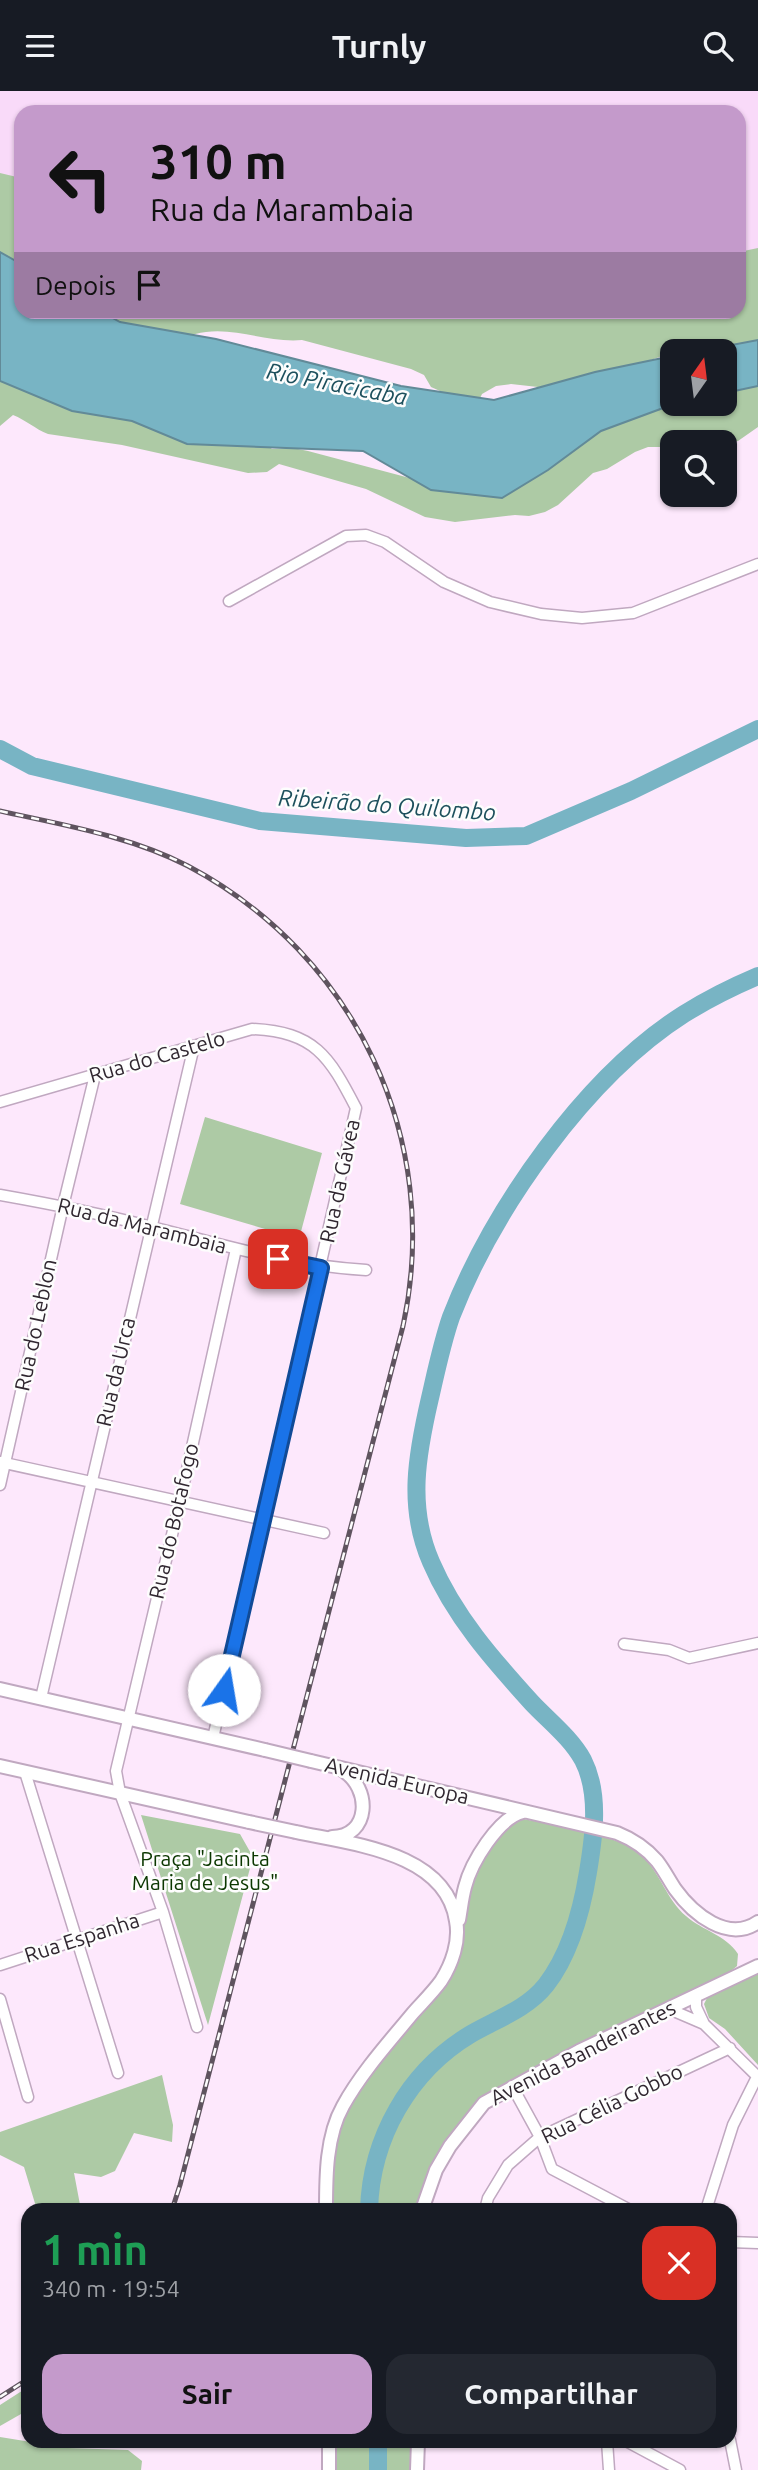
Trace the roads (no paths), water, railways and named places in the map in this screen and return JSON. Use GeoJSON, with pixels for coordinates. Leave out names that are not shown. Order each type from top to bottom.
{"type":"FeatureCollection","features":[{"type":"Feature","properties":{"kind":"main road","name":"Avenida Europa"},"geometry":{"type":"LineString","coordinates":[[0,1689],[604,1829],[628,1838],[648,1853],[684,1899],[707,1920],[738,1930],[747,1929],[758,1922]]}},
{"type":"Feature","properties":{"kind":"main road"},"geometry":{"type":"LineString","coordinates":[[0,1766],[388,1854],[417,1865],[435,1878],[455,1909],[458,1929]]}},
{"type":"Feature","properties":{"kind":"main road"},"geometry":{"type":"LineString","coordinates":[[314,1836],[345,1835],[357,1825],[361,1816],[364,1800],[362,1792],[352,1776],[338,1767]]}},
{"type":"Feature","properties":{"kind":"main road"},"geometry":{"type":"LineString","coordinates":[[327,2203],[331,2141],[342,2108],[371,2066],[441,1981],[454,1955],[465,1887],[474,1865],[502,1825],[515,1814],[524,1812]]}},
{"type":"Feature","properties":{"kind":"main road","name":"Avenida Bandeirantes"},"geometry":{"type":"LineString","coordinates":[[424,2203],[436,2170],[467,2121],[484,2103],[512,2086],[758,1966]]}},
{"type":"Feature","properties":{"kind":"main road"},"geometry":{"type":"LineString","coordinates":[[329,2448],[329,2470]]}},
{"type":"Feature","properties":{"kind":"main road"},"geometry":{"type":"LineString","coordinates":[[417,2470],[418,2448]]}},
{"type":"Feature","properties":{"kind":"street"},"geometry":{"type":"LineString","coordinates":[[229,601],[346,536],[366,535],[385,542],[444,582],[490,603],[541,614],[582,618],[633,613],[758,564]]}},
{"type":"Feature","properties":{"kind":"street","name":"Rua do Castelo"},"geometry":{"type":"LineString","coordinates":[[0,1102],[252,1029],[275,1030],[313,1045]]}},
{"type":"Feature","properties":{"kind":"street","name":"Rua da Gávea"},"geometry":{"type":"LineString","coordinates":[[213,1738],[356,1108],[328,1059],[313,1045]]}},
{"type":"Feature","properties":{"kind":"street","name":"Rua da Urca"},"geometry":{"type":"LineString","coordinates":[[41,1698],[194,1046]]}},
{"type":"Feature","properties":{"kind":"street","name":"Rua do Leblon"},"geometry":{"type":"LineString","coordinates":[[0,1485],[62,1206],[95,1075]]}},
{"type":"Feature","properties":{"kind":"street","name":"Rua da Marambaia"},"geometry":{"type":"LineString","coordinates":[[0,1195],[62,1206],[321,1268],[366,1271]]}},
{"type":"Feature","properties":{"kind":"street","name":"Rua do Botafogo"},"geometry":{"type":"LineString","coordinates":[[197,2027],[163,1912],[120,1793],[116,1771],[236,1249]]}},
{"type":"Feature","properties":{"kind":"street"},"geometry":{"type":"LineString","coordinates":[[3,1463],[324,1533]]}},
{"type":"Feature","properties":{"kind":"street"},"geometry":{"type":"LineString","coordinates":[[624,1644],[669,1650],[689,1658],[758,1643]]}},
{"type":"Feature","properties":{"kind":"street"},"geometry":{"type":"LineString","coordinates":[[25,1772],[118,2073]]}},
{"type":"Feature","properties":{"kind":"street","name":"Rua Espanha"},"geometry":{"type":"LineString","coordinates":[[0,1965],[163,1912]]}},
{"type":"Feature","properties":{"kind":"street"},"geometry":{"type":"LineString","coordinates":[[696,1995],[696,2007],[704,2024]]}},
{"type":"Feature","properties":{"kind":"street"},"geometry":{"type":"LineString","coordinates":[[0,1999],[28,2097]]}},
{"type":"Feature","properties":{"kind":"street"},"geometry":{"type":"LineString","coordinates":[[669,2009],[704,2024],[758,2077],[733,2125],[708,2203]]}},
{"type":"Feature","properties":{"kind":"street","name":"Rua Célia Gobbo"},"geometry":{"type":"LineString","coordinates":[[487,2203],[508,2165],[540,2137],[730,2048]]}},
{"type":"Feature","properties":{"kind":"street"},"geometry":{"type":"LineString","coordinates":[[512,2086],[540,2137],[552,2169],[617,2203]]}},
{"type":"Feature","properties":{"kind":"street"},"geometry":{"type":"LineString","coordinates":[[737,2242],[758,2243]]}},
{"type":"Feature","properties":{"kind":"street"},"geometry":{"type":"LineString","coordinates":[[607,2448],[609,2470]]}},
{"type":"Feature","properties":{"kind":"street"},"geometry":{"type":"LineString","coordinates":[[639,2448],[680,2470]]}},
{"type":"Feature","properties":{"kind":"street"},"geometry":{"type":"LineString","coordinates":[[732,2448],[736,2470]]}},
{"type":"Feature","properties":{"kind":"water","name":"Rio Piracicaba"},"geometry":{"type":"Polygon","coordinates":[[[0,252],[14,260],[14,319],[115,319],[216,339],[401,386],[494,400],[595,372],[660,358],[660,409],[601,431],[548,470],[502,498],[431,490],[363,451],[187,444],[132,421],[72,411],[0,381],[0,252]]]}},
{"type":"Feature","properties":{"kind":"water"},"geometry":{"type":"Polygon","coordinates":[[[758,340],[758,386],[737,390],[737,344],[758,340]]]}},
{"type":"Feature","properties":{"kind":"waterway","name":"Ribeirão do Quilombo"},"geometry":{"type":"LineString","coordinates":[[0,749],[32,766],[260,821],[466,838],[526,836],[631,791],[758,729]]}},
{"type":"Feature","properties":{"kind":"waterway","name":"Ribeirão do Quilombo"},"geometry":{"type":"LineString","coordinates":[[370,2203],[377,2157],[386,2132],[412,2087],[449,2049],[530,2001],[554,1973],[578,1916],[594,1829],[592,1786],[583,1760],[566,1737],[532,1703],[476,1637],[440,1582],[424,1541],[417,1501],[418,1460],[439,1357],[451,1317],[491,1233],[517,1190],[578,1109],[647,1041],[684,1014],[720,993],[758,976]]}},
{"type":"Feature","properties":{"kind":"waterway","name":"Ribeirão do Quilombo"},"geometry":{"type":"LineString","coordinates":[[378,2448],[378,2470]]}},
{"type":"Feature","properties":{"kind":"railway"},"geometry":{"type":"LineString","coordinates":[[0,811],[120,839],[188,866],[247,904],[298,949],[340,1002],[374,1060],[397,1122],[410,1188],[412,1256],[403,1326],[174,2203]]}},
{"type":"Feature","properties":{"kind":"railway"},"geometry":{"type":"LineString","coordinates":[[0,2397],[21,2384]]}},
{"type":"Feature","properties":{"kind":"park label","name":"Praça \"Jacinta Maria de Jesus\""},"geometry":{"type":"Point","coordinates":[205,1871]}}]}
